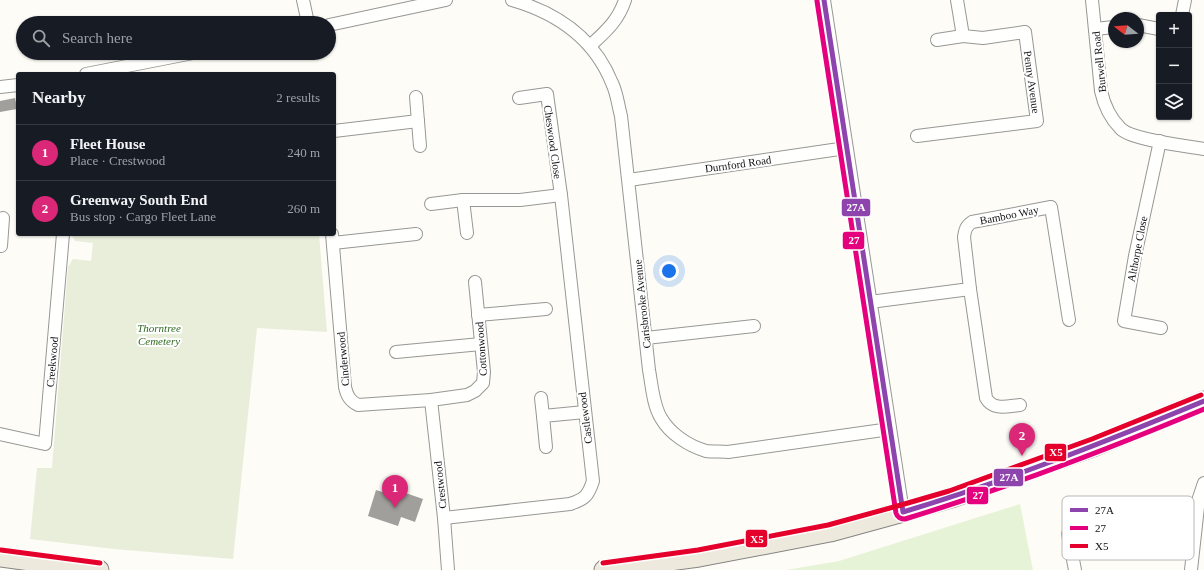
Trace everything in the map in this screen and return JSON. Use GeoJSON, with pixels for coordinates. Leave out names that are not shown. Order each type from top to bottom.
{"type":"FeatureCollection","features":[{"type":"Feature","properties":{"kind":"main road"},"geometry":{"type":"LineString","coordinates":[[604,570],[699,557],[822,534],[902,512],[958,495],[1088,449],[1204,401]]}},
{"type":"Feature","properties":{"kind":"main road"},"geometry":{"type":"LineString","coordinates":[[0,558],[98,570]]}},
{"type":"Feature","properties":{"kind":"street"},"geometry":{"type":"LineString","coordinates":[[303,0],[306,16]]}},
{"type":"Feature","properties":{"kind":"street"},"geometry":{"type":"LineString","coordinates":[[336,24],[446,0]]}},
{"type":"Feature","properties":{"kind":"street","name":"Carisbrooke Avenue"},"geometry":{"type":"LineString","coordinates":[[512,0],[529,5],[572,28],[590,46],[602,63],[613,84],[621,116],[649,370],[654,399],[661,418],[674,434],[706,451],[728,452],[890,429]]}},
{"type":"Feature","properties":{"kind":"street"},"geometry":{"type":"LineString","coordinates":[[590,46],[618,17],[625,0]]}},
{"type":"Feature","properties":{"kind":"street"},"geometry":{"type":"LineString","coordinates":[[824,0],[902,512]]}},
{"type":"Feature","properties":{"kind":"street"},"geometry":{"type":"LineString","coordinates":[[957,0],[962,36]]}},
{"type":"Feature","properties":{"kind":"street","name":"Burwell Road"},"geometry":{"type":"LineString","coordinates":[[1092,0],[1101,91],[1108,112],[1122,129],[1141,138],[1204,149]]}},
{"type":"Feature","properties":{"kind":"street"},"geometry":{"type":"LineString","coordinates":[[1183,12],[1185,0]]}},
{"type":"Feature","properties":{"kind":"street"},"geometry":{"type":"LineString","coordinates":[[1144,26],[1156,28]]}},
{"type":"Feature","properties":{"kind":"street"},"geometry":{"type":"LineString","coordinates":[[1095,29],[1108,28]]}},
{"type":"Feature","properties":{"kind":"street","name":"Penny Avenue"},"geometry":{"type":"LineString","coordinates":[[917,136],[1038,121],[1025,32],[983,38],[962,36],[937,40]]}},
{"type":"Feature","properties":{"kind":"street"},"geometry":{"type":"LineString","coordinates":[[96,72],[157,60]]}},
{"type":"Feature","properties":{"kind":"street"},"geometry":{"type":"LineString","coordinates":[[0,87],[16,85]]}},
{"type":"Feature","properties":{"kind":"street","name":"Cheswood Close"},"geometry":{"type":"LineString","coordinates":[[519,98],[547,94],[560,195]]}},
{"type":"Feature","properties":{"kind":"street"},"geometry":{"type":"LineString","coordinates":[[416,97],[420,146]]}},
{"type":"Feature","properties":{"kind":"street"},"geometry":{"type":"LineString","coordinates":[[336,131],[418,121]]}},
{"type":"Feature","properties":{"kind":"street","name":"Althorpe Close"},"geometry":{"type":"LineString","coordinates":[[1160,141],[1135,256],[1124,321],[1161,328]]}},
{"type":"Feature","properties":{"kind":"street","name":"Durnford Road"},"geometry":{"type":"LineString","coordinates":[[629,180],[846,148]]}},
{"type":"Feature","properties":{"kind":"street"},"geometry":{"type":"LineString","coordinates":[[431,204],[463,200],[520,200],[560,195]]}},
{"type":"Feature","properties":{"kind":"street","name":"Castlewood"},"geometry":{"type":"LineString","coordinates":[[444,518],[570,504],[582,500],[589,493],[593,481],[560,195]]}},
{"type":"Feature","properties":{"kind":"street"},"geometry":{"type":"LineString","coordinates":[[463,200],[467,233]]}},
{"type":"Feature","properties":{"kind":"street","name":"Bamboo Way"},"geometry":{"type":"LineString","coordinates":[[1020,405],[998,407],[989,403],[986,398],[964,237],[964,231],[967,226],[972,222],[1051,207],[1069,320]]}},
{"type":"Feature","properties":{"kind":"street"},"geometry":{"type":"LineString","coordinates":[[0,246],[3,218]]}},
{"type":"Feature","properties":{"kind":"street"},"geometry":{"type":"LineString","coordinates":[[332,238],[416,234]]}},
{"type":"Feature","properties":{"kind":"street","name":"Creekwood"},"geometry":{"type":"LineString","coordinates":[[0,434],[45,444],[63,236]]}},
{"type":"Feature","properties":{"kind":"street","name":"Cinderwood"},"geometry":{"type":"LineString","coordinates":[[332,238],[346,395],[352,402],[358,405],[431,400]]}},
{"type":"Feature","properties":{"kind":"street","name":"Cottonwood"},"geometry":{"type":"LineString","coordinates":[[431,400],[467,395],[475,391],[483,383],[484,372],[475,282]]}},
{"type":"Feature","properties":{"kind":"street"},"geometry":{"type":"LineString","coordinates":[[870,302],[970,289]]}},
{"type":"Feature","properties":{"kind":"street"},"geometry":{"type":"LineString","coordinates":[[478,315],[546,308]]}},
{"type":"Feature","properties":{"kind":"street"},"geometry":{"type":"LineString","coordinates":[[646,338],[754,326]]}},
{"type":"Feature","properties":{"kind":"street"},"geometry":{"type":"LineString","coordinates":[[396,352],[481,344]]}},
{"type":"Feature","properties":{"kind":"street"},"geometry":{"type":"LineString","coordinates":[[541,398],[546,447]]}},
{"type":"Feature","properties":{"kind":"street","name":"Crestwood"},"geometry":{"type":"LineString","coordinates":[[431,400],[448,570]]}},
{"type":"Feature","properties":{"kind":"street"},"geometry":{"type":"LineString","coordinates":[[543,416],[585,412]]}},
{"type":"Feature","properties":{"kind":"street"},"geometry":{"type":"LineString","coordinates":[[1194,549],[1199,498],[1204,483]]}},
{"type":"Feature","properties":{"kind":"street"},"geometry":{"type":"LineString","coordinates":[[1073,560],[1075,570]]}},
{"type":"Feature","properties":{"kind":"street"},"geometry":{"type":"LineString","coordinates":[[1192,570],[1193,560]]}},
{"type":"Feature","properties":{"kind":"green space","name":"Thorntree Cemetery"},"geometry":{"type":"Polygon","coordinates":[[[72,236],[319,236],[327,332],[257,328],[233,559],[114,549],[30,539],[37,468],[52,468],[68,267],[73,259],[91,261],[93,243],[75,241],[72,236]]]}},
{"type":"Feature","properties":{"kind":"green space"},"geometry":{"type":"Polygon","coordinates":[[[1020,504],[1033,570],[786,570],[839,561],[1020,504]]]}},
{"type":"Feature","properties":{"kind":"building"},"geometry":{"type":"Polygon","coordinates":[[[15,98],[16,109],[0,112],[0,101],[15,98]]]}},
{"type":"Feature","properties":{"kind":"building"},"geometry":{"type":"Polygon","coordinates":[[[391,488],[423,499],[415,522],[401,517],[398,526],[368,516],[376,490],[389,494],[391,488]]]}},
{"type":"Feature","properties":{"kind":"transit line","name":"27A"},"geometry":{"type":"LineString","coordinates":[[824,0],[903,512],[980,487],[1055,460],[1204,401]]}},
{"type":"Feature","properties":{"kind":"transit line","name":"27"},"geometry":{"type":"LineString","coordinates":[[817,1],[896,513],[898,517],[905,519],[1019,481],[1093,454],[1204,409]]}},
{"type":"Feature","properties":{"kind":"transit line","name":"X5"},"geometry":{"type":"LineString","coordinates":[[603,563],[698,550],[828,525],[901,505],[949,491],[1092,439],[1201,395]]}},
{"type":"Feature","properties":{"kind":"transit line","name":"X5"},"geometry":{"type":"LineString","coordinates":[[1,550],[100,563]]}},
{"type":"Feature","properties":{"kind":"place","name":"Greenway South End"},"geometry":{"type":"Point","coordinates":[1022,456]}},
{"type":"Feature","properties":{"kind":"place","name":"Fleet House"},"geometry":{"type":"Point","coordinates":[395,508]}}]}
